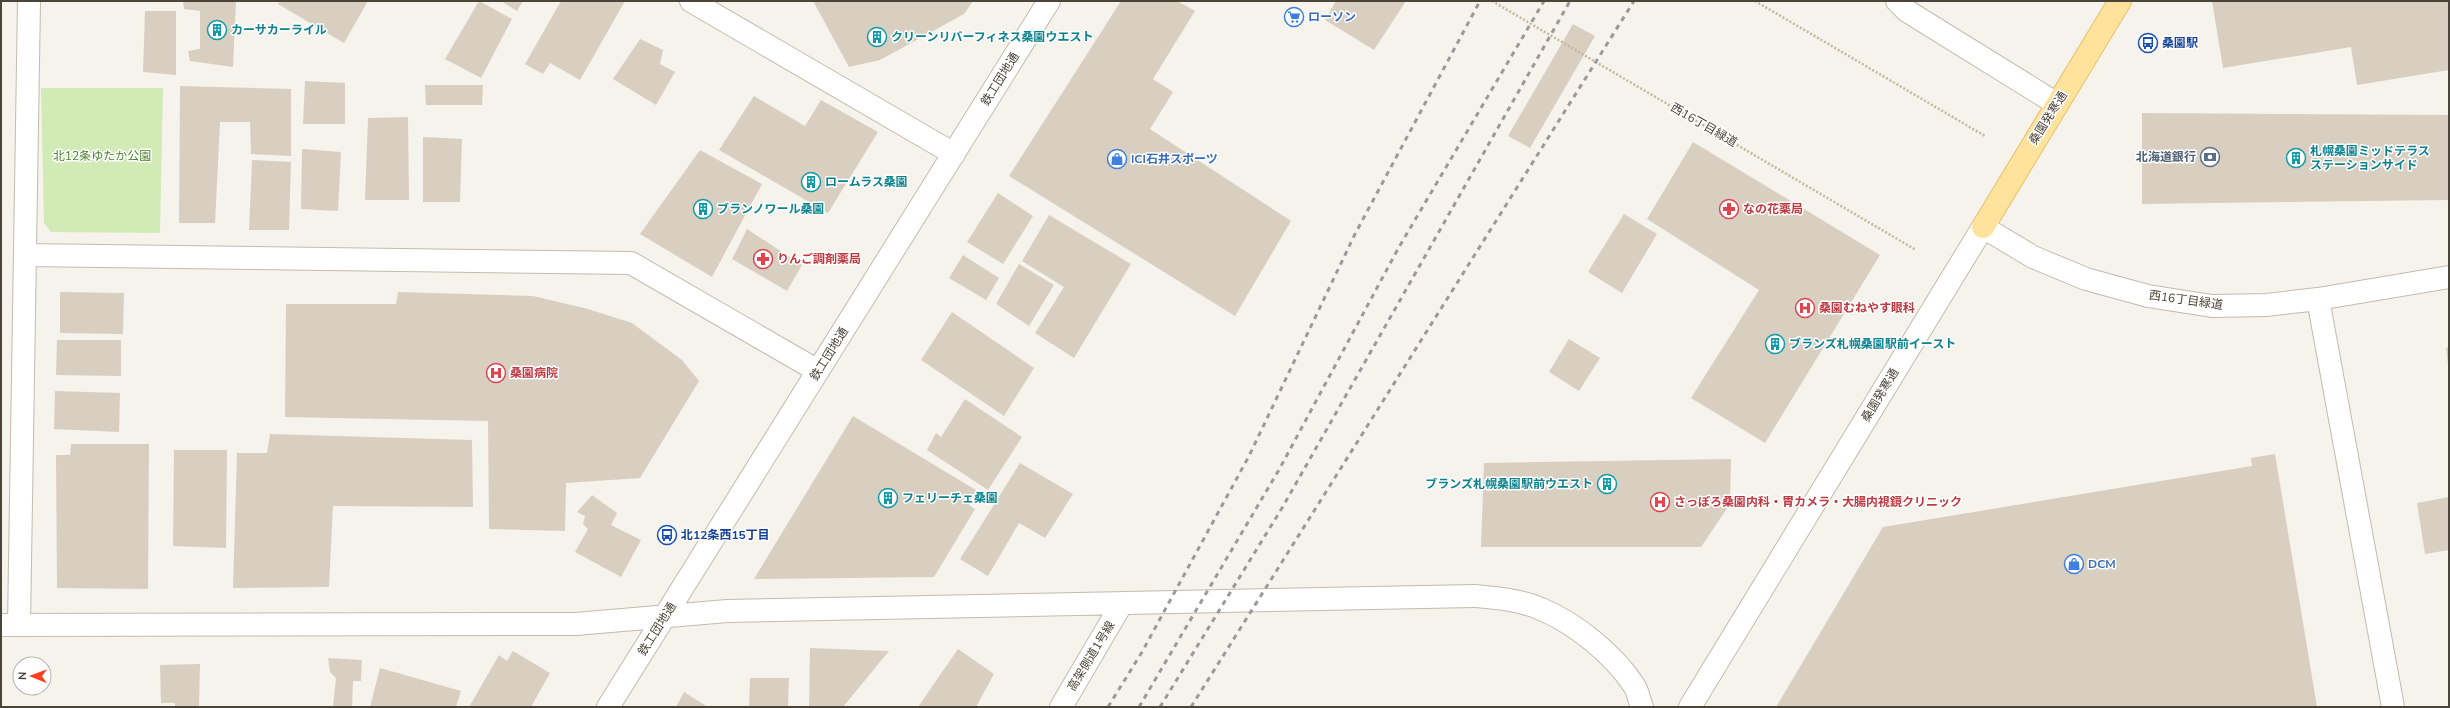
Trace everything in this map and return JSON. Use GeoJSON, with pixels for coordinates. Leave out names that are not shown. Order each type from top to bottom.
{"type":"FeatureCollection","features":[{"type":"Feature","properties":{"kind":"main road","name":"桑園発寒通"},"geometry":{"type":"LineString","coordinates":[[1982,227],[2120,1]]}},
{"type":"Feature","properties":{"kind":"street"},"geometry":{"type":"LineString","coordinates":[[29,1],[25,255],[10,625],[576,624],[727,611],[1121,605],[1475,596],[1510,600],[1542,609],[1580,632],[1610,656],[1634,685],[1642,707]]}},
{"type":"Feature","properties":{"kind":"street"},"geometry":{"type":"LineString","coordinates":[[691,1],[954,154]]}},
{"type":"Feature","properties":{"kind":"street","name":"鉄工団地通"},"geometry":{"type":"LineString","coordinates":[[608,707],[1049,1]]}},
{"type":"Feature","properties":{"kind":"street"},"geometry":{"type":"LineString","coordinates":[[1897,1],[1907,11],[2057,104]]}},
{"type":"Feature","properties":{"kind":"street","name":"西16丁目緑道"},"geometry":{"type":"LineString","coordinates":[[1982,227],[2034,257],[2086,279],[2148,296],[2212,306],[2266,305],[2318,299],[2449,276]]}},
{"type":"Feature","properties":{"kind":"street","name":"桑園発寒通"},"geometry":{"type":"LineString","coordinates":[[1690,707],[1982,227]]}},
{"type":"Feature","properties":{"kind":"street"},"geometry":{"type":"LineString","coordinates":[[25,255],[631,263],[818,371]]}},
{"type":"Feature","properties":{"kind":"street"},"geometry":{"type":"LineString","coordinates":[[2318,299],[2393,707]]}},
{"type":"Feature","properties":{"kind":"street","name":"高架側道1号線"},"geometry":{"type":"LineString","coordinates":[[1061,707],[1121,605]]}},
{"type":"Feature","properties":{"kind":"path","name":"西16丁目緑道"},"geometry":{"type":"LineString","coordinates":[[1492,1],[1916,250]]}},
{"type":"Feature","properties":{"kind":"path"},"geometry":{"type":"LineString","coordinates":[[1755,1],[1985,136]]}},
{"type":"Feature","properties":{"kind":"green space","name":"北12条ゆたか公園"},"geometry":{"type":"Polygon","coordinates":[[[41,88],[163,88],[160,233],[51,232],[44,223],[41,88]]]}},
{"type":"Feature","properties":{"kind":"building","name":"カーサカーライル"},"geometry":{"type":"Polygon","coordinates":[[[183,1],[236,1],[233,67],[190,61],[188,51],[200,49],[200,11],[184,9],[183,1]]]}},
{"type":"Feature","properties":{"kind":"building"},"geometry":{"type":"Polygon","coordinates":[[[280,1],[368,1],[344,43],[278,4],[280,1]]]}},
{"type":"Feature","properties":{"kind":"building"},"geometry":{"type":"Polygon","coordinates":[[[479,1],[512,19],[481,78],[445,59],[479,1]]]}},
{"type":"Feature","properties":{"kind":"building"},"geometry":{"type":"Polygon","coordinates":[[[501,1],[523,1],[517,11],[501,1]]]}},
{"type":"Feature","properties":{"kind":"building"},"geometry":{"type":"Polygon","coordinates":[[[561,1],[625,1],[580,80],[550,63],[543,74],[525,64],[561,1]]]}},
{"type":"Feature","properties":{"kind":"building","name":"クリーンリバーフィネス桑園ウエスト"},"geometry":{"type":"Polygon","coordinates":[[[813,1],[973,1],[964,14],[880,60],[849,67],[813,1]]]}},
{"type":"Feature","properties":{"kind":"building"},"geometry":{"type":"Polygon","coordinates":[[[1121,1],[1177,1],[1195,11],[1153,79],[1173,92],[1150,129],[1291,221],[1235,316],[1009,176],[1121,1]]]}},
{"type":"Feature","properties":{"kind":"building"},"geometry":{"type":"Polygon","coordinates":[[[1336,1],[1406,1],[1374,50],[1325,20],[1336,1]]]}},
{"type":"Feature","properties":{"kind":"building"},"geometry":{"type":"Polygon","coordinates":[[[2212,1],[2449,1],[2449,70],[2357,85],[2351,47],[2223,68],[2212,1]]]}},
{"type":"Feature","properties":{"kind":"building"},"geometry":{"type":"Polygon","coordinates":[[[145,11],[176,11],[176,75],[143,72],[145,11]]]}},
{"type":"Feature","properties":{"kind":"building"},"geometry":{"type":"Polygon","coordinates":[[[1573,24],[1595,36],[1530,148],[1508,136],[1573,24]]]}},
{"type":"Feature","properties":{"kind":"building"},"geometry":{"type":"Polygon","coordinates":[[[640,39],[663,50],[660,64],[675,72],[656,105],[613,79],[640,39]]]}},
{"type":"Feature","properties":{"kind":"building"},"geometry":{"type":"Polygon","coordinates":[[[305,81],[345,83],[345,124],[303,124],[305,81]]]}},
{"type":"Feature","properties":{"kind":"building"},"geometry":{"type":"Polygon","coordinates":[[[425,85],[483,85],[482,105],[426,105],[425,85]]]}},
{"type":"Feature","properties":{"kind":"building"},"geometry":{"type":"Polygon","coordinates":[[[180,86],[291,89],[291,156],[251,154],[250,122],[220,122],[215,223],[179,223],[180,86]]]}},
{"type":"Feature","properties":{"kind":"building","name":"ロームラス桑園"},"geometry":{"type":"Polygon","coordinates":[[[754,96],[805,126],[821,100],[878,132],[828,213],[719,150],[754,96]]]}},
{"type":"Feature","properties":{"kind":"building","name":"札幌桑園ミッドテラス ステーションサイド"},"geometry":{"type":"Polygon","coordinates":[[[2142,113],[2449,115],[2449,200],[2142,204],[2142,113]]]}},
{"type":"Feature","properties":{"kind":"building"},"geometry":{"type":"Polygon","coordinates":[[[408,117],[409,200],[365,200],[368,118],[408,117]]]}},
{"type":"Feature","properties":{"kind":"building"},"geometry":{"type":"Polygon","coordinates":[[[423,137],[462,139],[460,202],[423,202],[423,137]]]}},
{"type":"Feature","properties":{"kind":"building","name":"ブランズ札幌桑園駅前イースト"},"geometry":{"type":"Polygon","coordinates":[[[1693,142],[1880,255],[1765,443],[1691,398],[1759,290],[1647,219],[1693,142]]]}},
{"type":"Feature","properties":{"kind":"building"},"geometry":{"type":"Polygon","coordinates":[[[302,149],[341,152],[338,211],[301,209],[302,149]]]}},
{"type":"Feature","properties":{"kind":"building","name":"ブランノワール桑園"},"geometry":{"type":"Polygon","coordinates":[[[700,150],[762,184],[712,277],[640,234],[700,150]]]}},
{"type":"Feature","properties":{"kind":"building"},"geometry":{"type":"Polygon","coordinates":[[[252,160],[291,162],[289,230],[249,230],[252,160]]]}},
{"type":"Feature","properties":{"kind":"building"},"geometry":{"type":"Polygon","coordinates":[[[998,193],[1033,216],[1003,264],[967,242],[998,193]]]}},
{"type":"Feature","properties":{"kind":"building"},"geometry":{"type":"Polygon","coordinates":[[[1624,214],[1657,234],[1622,293],[1588,272],[1624,214]]]}},
{"type":"Feature","properties":{"kind":"building"},"geometry":{"type":"Polygon","coordinates":[[[1049,215],[1131,264],[1074,358],[1035,333],[1064,287],[1022,261],[1049,215]]]}},
{"type":"Feature","properties":{"kind":"building"},"geometry":{"type":"Polygon","coordinates":[[[747,229],[802,265],[787,291],[732,259],[747,229]]]}},
{"type":"Feature","properties":{"kind":"building"},"geometry":{"type":"Polygon","coordinates":[[[963,255],[999,278],[986,300],[949,278],[963,255]]]}},
{"type":"Feature","properties":{"kind":"building"},"geometry":{"type":"Polygon","coordinates":[[[1019,264],[1054,285],[1029,326],[996,304],[1019,264]]]}},
{"type":"Feature","properties":{"kind":"building"},"geometry":{"type":"Polygon","coordinates":[[[60,292],[124,293],[123,334],[60,333],[60,292]]]}},
{"type":"Feature","properties":{"kind":"building"},"geometry":{"type":"Polygon","coordinates":[[[398,292],[533,296],[588,309],[632,323],[682,360],[699,381],[640,478],[566,483],[565,531],[489,529],[488,421],[285,417],[286,304],[396,304],[398,292]]]}},
{"type":"Feature","properties":{"kind":"building"},"geometry":{"type":"Polygon","coordinates":[[[952,312],[1034,368],[1004,416],[921,360],[952,312]]]}},
{"type":"Feature","properties":{"kind":"building"},"geometry":{"type":"Polygon","coordinates":[[[1569,339],[1600,358],[1579,391],[1549,372],[1569,339]]]}},
{"type":"Feature","properties":{"kind":"building"},"geometry":{"type":"Polygon","coordinates":[[[57,340],[121,340],[121,376],[56,375],[57,340]]]}},
{"type":"Feature","properties":{"kind":"building"},"geometry":{"type":"Polygon","coordinates":[[[2449,347],[2449,364],[2448,364],[2446,348],[2449,347]]]}},
{"type":"Feature","properties":{"kind":"building"},"geometry":{"type":"Polygon","coordinates":[[[55,391],[120,393],[119,432],[54,429],[55,391]]]}},
{"type":"Feature","properties":{"kind":"building"},"geometry":{"type":"Polygon","coordinates":[[[965,399],[1022,437],[988,490],[927,450],[936,433],[941,437],[965,399]]]}},
{"type":"Feature","properties":{"kind":"building","name":"フェリーチェ桑園"},"geometry":{"type":"Polygon","coordinates":[[[853,416],[976,490],[969,505],[975,509],[934,577],[754,579],[853,416]]]}},
{"type":"Feature","properties":{"kind":"building"},"geometry":{"type":"Polygon","coordinates":[[[270,434],[472,440],[473,507],[333,506],[329,587],[233,588],[237,453],[267,453],[270,434]]]}},
{"type":"Feature","properties":{"kind":"building"},"geometry":{"type":"Polygon","coordinates":[[[71,444],[149,444],[148,589],[57,588],[56,455],[70,455],[71,444]]]}},
{"type":"Feature","properties":{"kind":"building"},"geometry":{"type":"Polygon","coordinates":[[[174,450],[227,450],[226,548],[173,546],[174,450]]]}},
{"type":"Feature","properties":{"kind":"building","name":"DCM"},"geometry":{"type":"Polygon","coordinates":[[[2275,454],[2317,707],[1776,707],[1883,527],[2252,466],[2251,458],[2275,454]]]}},
{"type":"Feature","properties":{"kind":"building","name":"ブランズ札幌桑園駅前ウエスト"},"geometry":{"type":"Polygon","coordinates":[[[1731,459],[1730,504],[1701,547],[1481,547],[1484,463],[1731,459]]]}},
{"type":"Feature","properties":{"kind":"building"},"geometry":{"type":"Polygon","coordinates":[[[1020,463],[1073,494],[1045,538],[1019,523],[988,576],[960,559],[1020,463]]]}},
{"type":"Feature","properties":{"kind":"building"},"geometry":{"type":"Polygon","coordinates":[[[592,495],[617,513],[611,525],[641,540],[621,577],[575,552],[588,529],[583,524],[585,516],[577,512],[592,495]]]}},
{"type":"Feature","properties":{"kind":"building"},"geometry":{"type":"Polygon","coordinates":[[[2449,497],[2449,550],[2425,554],[2417,503],[2449,497]]]}},
{"type":"Feature","properties":{"kind":"building"},"geometry":{"type":"Polygon","coordinates":[[[810,648],[889,651],[843,707],[809,707],[810,648]]]}},
{"type":"Feature","properties":{"kind":"building"},"geometry":{"type":"Polygon","coordinates":[[[958,649],[994,674],[976,707],[918,707],[958,649]]]}},
{"type":"Feature","properties":{"kind":"building"},"geometry":{"type":"Polygon","coordinates":[[[513,651],[550,673],[531,707],[469,707],[499,655],[507,661],[513,651]]]}},
{"type":"Feature","properties":{"kind":"building"},"geometry":{"type":"Polygon","coordinates":[[[328,658],[362,660],[361,681],[353,681],[352,707],[333,707],[336,678],[330,672],[328,658]]]}},
{"type":"Feature","properties":{"kind":"building"},"geometry":{"type":"Polygon","coordinates":[[[200,664],[199,707],[175,707],[175,703],[161,703],[160,665],[200,664]]]}},
{"type":"Feature","properties":{"kind":"building"},"geometry":{"type":"Polygon","coordinates":[[[380,668],[461,691],[456,707],[370,707],[380,668]]]}},
{"type":"Feature","properties":{"kind":"building"},"geometry":{"type":"Polygon","coordinates":[[[750,678],[789,678],[788,707],[749,707],[750,678]]]}},
{"type":"Feature","properties":{"kind":"building"},"geometry":{"type":"Polygon","coordinates":[[[684,692],[708,707],[676,707],[684,692]]]}},
{"type":"Feature","properties":{"kind":"railway"},"geometry":{"type":"LineString","coordinates":[[1108,707],[1142,652],[1249,456],[1355,234],[1480,1]]}},
{"type":"Feature","properties":{"kind":"railway"},"geometry":{"type":"LineString","coordinates":[[1139,707],[1280,468],[1399,247],[1544,1]]}},
{"type":"Feature","properties":{"kind":"railway"},"geometry":{"type":"LineString","coordinates":[[1160,707],[1282,508],[1570,1]]}},
{"type":"Feature","properties":{"kind":"railway"},"geometry":{"type":"LineString","coordinates":[[1191,707],[1634,1]]}},
{"type":"Feature","properties":{"kind":"place","name":"ローソン"},"geometry":{"type":"Point","coordinates":[1294,17]}},
{"type":"Feature","properties":{"kind":"place","name":"カーサカーライル"},"geometry":{"type":"Point","coordinates":[217,30]}},
{"type":"Feature","properties":{"kind":"place","name":"クリーンリバーフィネス桑園ウエスト"},"geometry":{"type":"Point","coordinates":[877,37]}},
{"type":"Feature","properties":{"kind":"place","name":"桑園駅"},"geometry":{"type":"Point","coordinates":[2148,43]}},
{"type":"Feature","properties":{"kind":"place","name":"北海道銀行"},"geometry":{"type":"Point","coordinates":[2210,157]}},
{"type":"Feature","properties":{"kind":"place","name":"札幌桑園ミッドテラス ステーションサイド"},"geometry":{"type":"Point","coordinates":[2296,158]}},
{"type":"Feature","properties":{"kind":"place","name":"ICI石井スポーツ"},"geometry":{"type":"Point","coordinates":[1117,159]}},
{"type":"Feature","properties":{"kind":"place","name":"ロームラス桑園"},"geometry":{"type":"Point","coordinates":[811,182]}},
{"type":"Feature","properties":{"kind":"place","name":"ブランノワール桑園"},"geometry":{"type":"Point","coordinates":[703,209]}},
{"type":"Feature","properties":{"kind":"place","name":"なの花薬局"},"geometry":{"type":"Point","coordinates":[1729,209]}},
{"type":"Feature","properties":{"kind":"place","name":"りんご調剤薬局"},"geometry":{"type":"Point","coordinates":[763,259]}},
{"type":"Feature","properties":{"kind":"place","name":"桑園むねやす眼科"},"geometry":{"type":"Point","coordinates":[1805,308]}},
{"type":"Feature","properties":{"kind":"place","name":"ブランズ札幌桑園駅前イースト"},"geometry":{"type":"Point","coordinates":[1775,344]}},
{"type":"Feature","properties":{"kind":"place","name":"桑園病院"},"geometry":{"type":"Point","coordinates":[496,373]}},
{"type":"Feature","properties":{"kind":"place","name":"ブランズ札幌桑園駅前ウエスト"},"geometry":{"type":"Point","coordinates":[1607,484]}},
{"type":"Feature","properties":{"kind":"place","name":"フェリーチェ桑園"},"geometry":{"type":"Point","coordinates":[888,498]}},
{"type":"Feature","properties":{"kind":"place","name":"さっぽろ桑園内科・胃カメラ・大腸内視鏡クリニック"},"geometry":{"type":"Point","coordinates":[1660,502]}},
{"type":"Feature","properties":{"kind":"place","name":"北12条西15丁目"},"geometry":{"type":"Point","coordinates":[667,535]}},
{"type":"Feature","properties":{"kind":"place","name":"DCM"},"geometry":{"type":"Point","coordinates":[2074,564]}}]}
